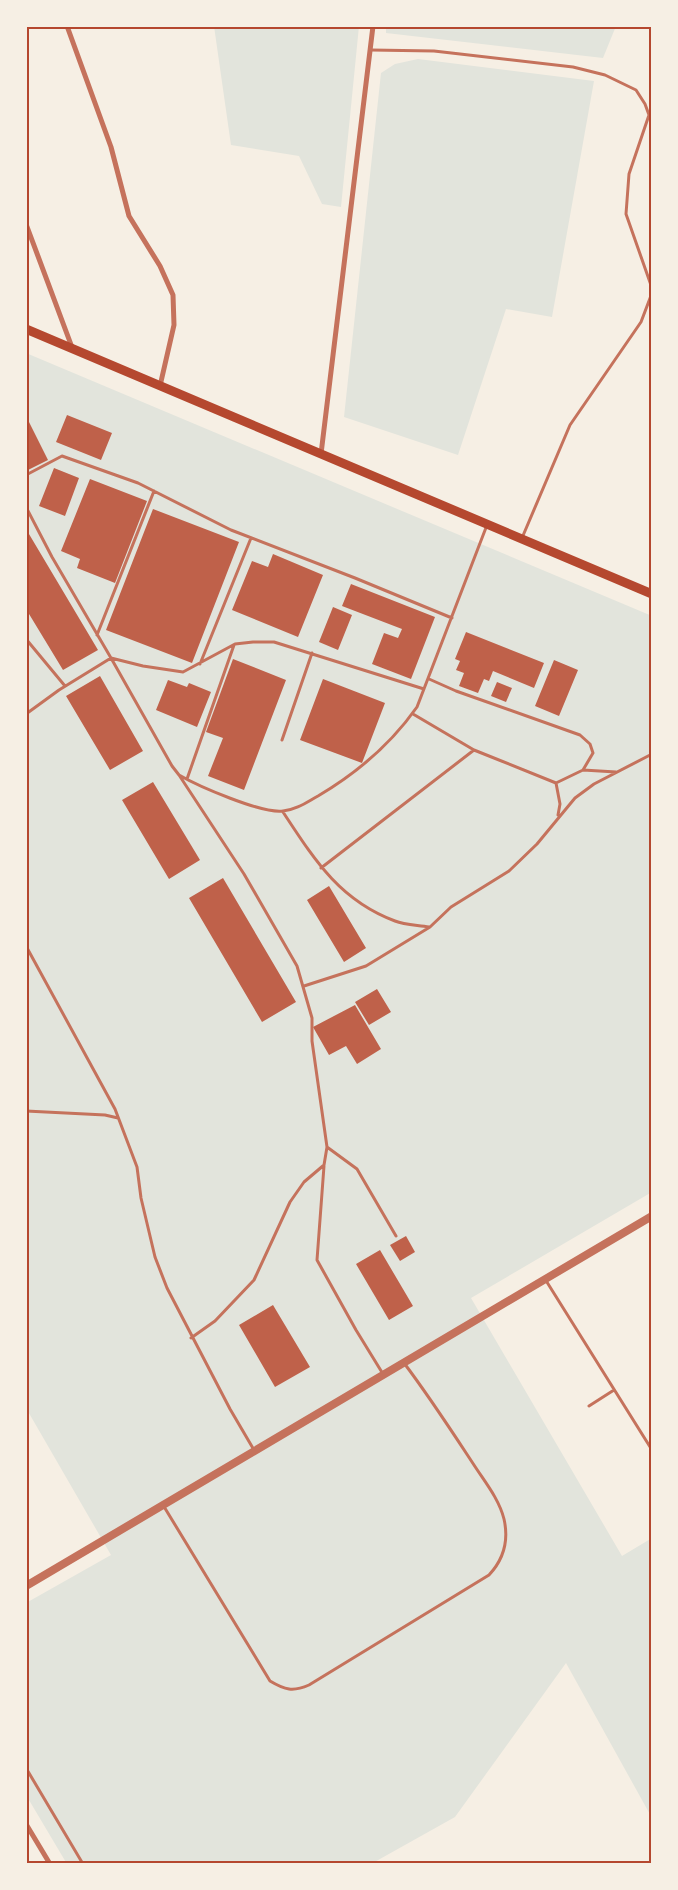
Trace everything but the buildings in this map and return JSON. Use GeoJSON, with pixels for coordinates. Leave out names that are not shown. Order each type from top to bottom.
{"type":"FeatureCollection","features":[{"type":"Feature","properties":{"kind":"main road"},"geometry":{"type":"LineString","coordinates":[[26,329],[652,594]]}},
{"type":"Feature","properties":{"kind":"street"},"geometry":{"type":"LineString","coordinates":[[67,26],[111,148],[129,216],[160,266],[173,295],[174,326],[160,386]]}},
{"type":"Feature","properties":{"kind":"street"},"geometry":{"type":"LineString","coordinates":[[321,454],[373,26]]}},
{"type":"Feature","properties":{"kind":"street"},"geometry":{"type":"LineString","coordinates":[[26,224],[74,350]]}},
{"type":"Feature","properties":{"kind":"street"},"geometry":{"type":"LineString","coordinates":[[26,1586],[652,1216]]}},
{"type":"Feature","properties":{"kind":"street"},"geometry":{"type":"LineString","coordinates":[[26,1824],[50,1864]]}},
{"type":"Feature","properties":{"kind":"lane"},"geometry":{"type":"LineString","coordinates":[[370,50],[434,51],[573,66],[605,75],[636,90],[649,114],[629,174],[626,214],[652,288]]}},
{"type":"Feature","properties":{"kind":"lane"},"geometry":{"type":"LineString","coordinates":[[522,539],[570,425],[640,322],[652,293]]}},
{"type":"Feature","properties":{"kind":"lane"},"geometry":{"type":"LineString","coordinates":[[26,475],[62,456],[138,483],[251,538],[452,618]]}},
{"type":"Feature","properties":{"kind":"lane"},"geometry":{"type":"LineString","coordinates":[[98,635],[154,492]]}},
{"type":"Feature","properties":{"kind":"lane"},"geometry":{"type":"LineString","coordinates":[[26,507],[52,557],[172,766],[244,874],[288,949],[304,986],[312,1018],[312,1041],[327,1147],[317,1260],[383,1374]]}},
{"type":"Feature","properties":{"kind":"lane"},"geometry":{"type":"LineString","coordinates":[[179,774],[187,779],[267,811],[283,812],[303,804],[349,776],[378,753],[413,714],[429,679],[487,525]]}},
{"type":"Feature","properties":{"kind":"lane"},"geometry":{"type":"LineString","coordinates":[[200,665],[251,538]]}},
{"type":"Feature","properties":{"kind":"lane"},"geometry":{"type":"LineString","coordinates":[[26,640],[65,686]]}},
{"type":"Feature","properties":{"kind":"lane"},"geometry":{"type":"LineString","coordinates":[[26,714],[65,686],[111,658],[143,666],[183,672],[200,665],[235,644],[253,642],[274,642],[312,652],[424,689]]}},
{"type":"Feature","properties":{"kind":"lane"},"geometry":{"type":"LineString","coordinates":[[187,779],[235,644]]}},
{"type":"Feature","properties":{"kind":"lane"},"geometry":{"type":"LineString","coordinates":[[282,740],[312,652]]}},
{"type":"Feature","properties":{"kind":"lane"},"geometry":{"type":"LineString","coordinates":[[429,679],[456,691],[580,734],[590,744],[593,753],[583,770]]}},
{"type":"Feature","properties":{"kind":"lane"},"geometry":{"type":"LineString","coordinates":[[413,714],[474,750],[556,783],[583,770],[617,772]]}},
{"type":"Feature","properties":{"kind":"lane"},"geometry":{"type":"LineString","coordinates":[[321,868],[474,750]]}},
{"type":"Feature","properties":{"kind":"lane"},"geometry":{"type":"LineString","coordinates":[[304,986],[366,966],[430,927],[451,907],[509,871],[536,844],[575,798],[594,784],[652,754]]}},
{"type":"Feature","properties":{"kind":"lane"},"geometry":{"type":"LineString","coordinates":[[556,783],[560,804],[557,818]]}},
{"type":"Feature","properties":{"kind":"lane"},"geometry":{"type":"LineString","coordinates":[[283,812],[321,868],[357,902],[396,922],[430,927]]}},
{"type":"Feature","properties":{"kind":"lane"},"geometry":{"type":"LineString","coordinates":[[26,946],[119,1118],[137,1167],[141,1198],[155,1257],[167,1288],[191,1338],[254,1450]]}},
{"type":"Feature","properties":{"kind":"lane"},"geometry":{"type":"LineString","coordinates":[[26,1111],[105,1115],[119,1118]]}},
{"type":"Feature","properties":{"kind":"lane"},"geometry":{"type":"LineString","coordinates":[[327,1147],[356,1169],[396,1236]]}},
{"type":"Feature","properties":{"kind":"lane"},"geometry":{"type":"LineString","coordinates":[[191,1338],[215,1320],[254,1280],[290,1202],[304,1182],[324,1166]]}},
{"type":"Feature","properties":{"kind":"lane"},"geometry":{"type":"LineString","coordinates":[[545,1279],[652,1450]]}},
{"type":"Feature","properties":{"kind":"lane"},"geometry":{"type":"LineString","coordinates":[[162,1505],[270,1681],[284,1690],[296,1690],[309,1685],[489,1575],[499,1564],[505,1551],[504,1519],[499,1503],[430,1398],[403,1362]]}},
{"type":"Feature","properties":{"kind":"lane"},"geometry":{"type":"LineString","coordinates":[[589,1406],[614,1390]]}},
{"type":"Feature","properties":{"kind":"lane"},"geometry":{"type":"LineString","coordinates":[[26,1768],[83,1864]]}},
{"type":"Feature","properties":{"kind":"shaded area"},"geometry":{"type":"Polygon","coordinates":[[[214,26],[359,26],[341,207],[322,204],[299,156],[231,145],[214,26]]]}},
{"type":"Feature","properties":{"kind":"shaded area"},"geometry":{"type":"Polygon","coordinates":[[[386,26],[616,26],[603,58],[386,33],[386,26]]]}},
{"type":"Feature","properties":{"kind":"shaded area"},"geometry":{"type":"Polygon","coordinates":[[[418,59],[594,81],[552,317],[506,309],[458,455],[344,417],[381,73],[395,64],[418,59]]]}},
{"type":"Feature","properties":{"kind":"shaded area"},"geometry":{"type":"Polygon","coordinates":[[[26,353],[652,616],[652,1192],[471,1298],[622,1556],[652,1538],[652,1818],[566,1663],[455,1817],[371,1864],[67,1864],[26,1795],[26,1603],[111,1555],[26,1408],[26,353]]]}}]}
